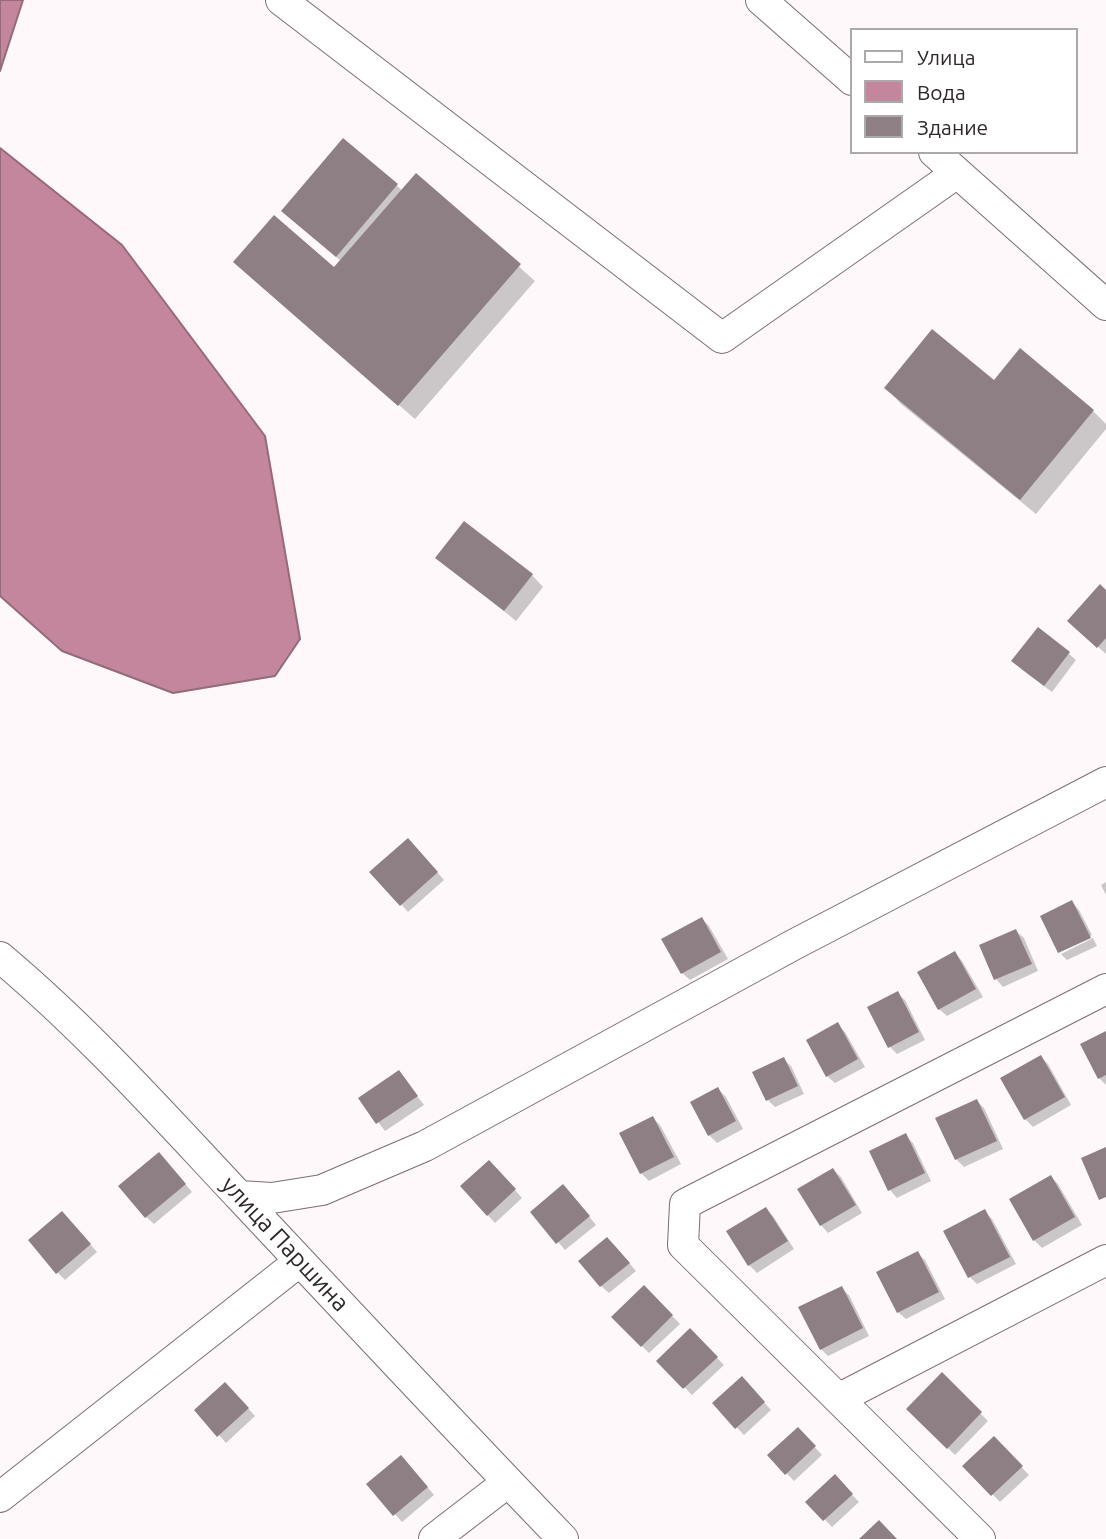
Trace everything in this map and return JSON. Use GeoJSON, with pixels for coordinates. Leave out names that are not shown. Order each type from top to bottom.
{"type":"FeatureCollection","features":[{"type":"Feature","properties":{"kind":"street"},"geometry":{"type":"LineString","coordinates":[[281,0],[722,338],[957,173]]}},
{"type":"Feature","properties":{"kind":"street"},"geometry":{"type":"LineString","coordinates":[[761,0],[850,78]]}},
{"type":"Feature","properties":{"kind":"street"},"geometry":{"type":"LineString","coordinates":[[936,154],[1106,305]]}},
{"type":"Feature","properties":{"kind":"street"},"geometry":{"type":"LineString","coordinates":[[239,1196],[272,1198],[322,1190],[425,1146],[795,944],[1106,782]]}},
{"type":"Feature","properties":{"kind":"street","name":"улица Паршина"},"geometry":{"type":"LineString","coordinates":[[0,957],[53,1002],[144,1093],[563,1539]]}},
{"type":"Feature","properties":{"kind":"street"},"geometry":{"type":"LineString","coordinates":[[980,1539],[683,1245],[685,1204],[1106,989]]}},
{"type":"Feature","properties":{"kind":"street"},"geometry":{"type":"LineString","coordinates":[[839,1398],[1106,1259]]}},
{"type":"Feature","properties":{"kind":"street"},"geometry":{"type":"LineString","coordinates":[[0,1497],[300,1261]]}},
{"type":"Feature","properties":{"kind":"street"},"geometry":{"type":"LineString","coordinates":[[434,1539],[508,1482]]}},
{"type":"Feature","properties":{"kind":"water"},"geometry":{"type":"Polygon","coordinates":[[[0,0],[23,0],[0,71],[0,0]]]}},
{"type":"Feature","properties":{"kind":"water"},"geometry":{"type":"Polygon","coordinates":[[[0,148],[122,245],[265,436],[300,639],[275,676],[173,693],[62,651],[0,596],[0,148]]]}},
{"type":"Feature","properties":{"kind":"building"},"geometry":{"type":"Polygon","coordinates":[[[343,138],[398,184],[336,257],[281,211],[343,138]]]}},
{"type":"Feature","properties":{"kind":"building"},"geometry":{"type":"Polygon","coordinates":[[[416,173],[521,264],[398,406],[233,262],[274,215],[334,267],[416,173]]]}},
{"type":"Feature","properties":{"kind":"building"},"geometry":{"type":"Polygon","coordinates":[[[932,329],[994,380],[1020,348],[1094,410],[1020,500],[884,388],[932,329]]]}},
{"type":"Feature","properties":{"kind":"building"},"geometry":{"type":"Polygon","coordinates":[[[464,521],[533,574],[504,611],[435,558],[464,521]]]}},
{"type":"Feature","properties":{"kind":"building"},"geometry":{"type":"Polygon","coordinates":[[[1100,584],[1106,590],[1106,638],[1097,648],[1067,621],[1100,584]]]}},
{"type":"Feature","properties":{"kind":"building"},"geometry":{"type":"Polygon","coordinates":[[[1038,627],[1070,652],[1044,686],[1011,661],[1038,627]]]}},
{"type":"Feature","properties":{"kind":"building"},"geometry":{"type":"Polygon","coordinates":[[[408,838],[438,872],[400,906],[369,872],[408,838]]]}},
{"type":"Feature","properties":{"kind":"building"},"geometry":{"type":"Polygon","coordinates":[[[1072,900],[1091,938],[1058,953],[1040,916],[1072,900]]]}},
{"type":"Feature","properties":{"kind":"building"},"geometry":{"type":"Polygon","coordinates":[[[702,917],[721,952],[681,974],[661,939],[702,917]]]}},
{"type":"Feature","properties":{"kind":"building"},"geometry":{"type":"Polygon","coordinates":[[[1016,929],[1032,964],[994,980],[979,945],[1016,929]]]}},
{"type":"Feature","properties":{"kind":"building"},"geometry":{"type":"Polygon","coordinates":[[[955,951],[976,989],[938,1010],[917,972],[955,951]]]}},
{"type":"Feature","properties":{"kind":"building"},"geometry":{"type":"Polygon","coordinates":[[[898,991],[919,1032],[888,1048],[867,1007],[898,991]]]}},
{"type":"Feature","properties":{"kind":"building"},"geometry":{"type":"Polygon","coordinates":[[[838,1022],[858,1059],[826,1077],[806,1040],[838,1022]]]}},
{"type":"Feature","properties":{"kind":"building"},"geometry":{"type":"Polygon","coordinates":[[[1106,1031],[1106,1075],[1098,1079],[1080,1044],[1106,1031]]]}},
{"type":"Feature","properties":{"kind":"building"},"geometry":{"type":"Polygon","coordinates":[[[1041,1055],[1065,1097],[1024,1120],[1000,1078],[1041,1055]]]}},
{"type":"Feature","properties":{"kind":"building"},"geometry":{"type":"Polygon","coordinates":[[[784,1057],[798,1086],[766,1101],[752,1072],[784,1057]]]}},
{"type":"Feature","properties":{"kind":"building"},"geometry":{"type":"Polygon","coordinates":[[[399,1070],[418,1096],[376,1124],[358,1098],[399,1070]]]}},
{"type":"Feature","properties":{"kind":"building"},"geometry":{"type":"Polygon","coordinates":[[[718,1087],[736,1121],[708,1136],[690,1102],[718,1087]]]}},
{"type":"Feature","properties":{"kind":"building"},"geometry":{"type":"Polygon","coordinates":[[[977,1099],[997,1141],[955,1160],[935,1118],[977,1099]]]}},
{"type":"Feature","properties":{"kind":"building"},"geometry":{"type":"Polygon","coordinates":[[[653,1116],[674,1157],[640,1174],[619,1133],[653,1116]]]}},
{"type":"Feature","properties":{"kind":"building"},"geometry":{"type":"Polygon","coordinates":[[[906,1133],[925,1173],[888,1191],[869,1151],[906,1133]]]}},
{"type":"Feature","properties":{"kind":"building"},"geometry":{"type":"Polygon","coordinates":[[[1106,1147],[1106,1197],[1099,1200],[1081,1158],[1106,1147]]]}},
{"type":"Feature","properties":{"kind":"building"},"geometry":{"type":"Polygon","coordinates":[[[159,1152],[186,1184],[145,1218],[118,1186],[159,1152]]]}},
{"type":"Feature","properties":{"kind":"building"},"geometry":{"type":"Polygon","coordinates":[[[489,1160],[516,1189],[487,1216],[460,1186],[489,1160]]]}},
{"type":"Feature","properties":{"kind":"building"},"geometry":{"type":"Polygon","coordinates":[[[833,1168],[856,1205],[820,1226],[797,1189],[833,1168]]]}},
{"type":"Feature","properties":{"kind":"building"},"geometry":{"type":"Polygon","coordinates":[[[1051,1175],[1075,1217],[1033,1241],[1009,1199],[1051,1175]]]}},
{"type":"Feature","properties":{"kind":"building"},"geometry":{"type":"Polygon","coordinates":[[[563,1184],[590,1216],[556,1244],[530,1212],[563,1184]]]}},
{"type":"Feature","properties":{"kind":"building"},"geometry":{"type":"Polygon","coordinates":[[[766,1207],[788,1241],[748,1266],[726,1231],[766,1207]]]}},
{"type":"Feature","properties":{"kind":"building"},"geometry":{"type":"Polygon","coordinates":[[[985,1209],[1010,1257],[968,1278],[943,1231],[985,1209]]]}},
{"type":"Feature","properties":{"kind":"building"},"geometry":{"type":"Polygon","coordinates":[[[62,1211],[91,1244],[56,1274],[28,1240],[62,1211]]]}},
{"type":"Feature","properties":{"kind":"building"},"geometry":{"type":"Polygon","coordinates":[[[607,1237],[630,1263],[600,1287],[578,1261],[607,1237]]]}},
{"type":"Feature","properties":{"kind":"building"},"geometry":{"type":"Polygon","coordinates":[[[918,1251],[939,1292],[897,1313],[876,1272],[918,1251]]]}},
{"type":"Feature","properties":{"kind":"building"},"geometry":{"type":"Polygon","coordinates":[[[644,1285],[673,1315],[641,1347],[611,1317],[644,1285]]]}},
{"type":"Feature","properties":{"kind":"building"},"geometry":{"type":"Polygon","coordinates":[[[842,1286],[863,1328],[820,1350],[798,1307],[842,1286]]]}},
{"type":"Feature","properties":{"kind":"building"},"geometry":{"type":"Polygon","coordinates":[[[690,1328],[718,1357],[683,1389],[656,1361],[690,1328]]]}},
{"type":"Feature","properties":{"kind":"building"},"geometry":{"type":"Polygon","coordinates":[[[942,1372],[982,1412],[947,1449],[906,1409],[942,1372]]]}},
{"type":"Feature","properties":{"kind":"building"},"geometry":{"type":"Polygon","coordinates":[[[742,1376],[765,1402],[735,1429],[712,1403],[742,1376]]]}},
{"type":"Feature","properties":{"kind":"building"},"geometry":{"type":"Polygon","coordinates":[[[225,1382],[249,1408],[217,1437],[194,1410],[225,1382]]]}},
{"type":"Feature","properties":{"kind":"building"},"geometry":{"type":"Polygon","coordinates":[[[798,1427],[816,1446],[785,1475],[767,1455],[798,1427]]]}},
{"type":"Feature","properties":{"kind":"building"},"geometry":{"type":"Polygon","coordinates":[[[994,1436],[1023,1466],[991,1496],[962,1466],[994,1436]]]}},
{"type":"Feature","properties":{"kind":"building"},"geometry":{"type":"Polygon","coordinates":[[[401,1455],[428,1487],[393,1516],[366,1484],[401,1455]]]}},
{"type":"Feature","properties":{"kind":"building"},"geometry":{"type":"Polygon","coordinates":[[[835,1474],[853,1494],[823,1521],[805,1502],[835,1474]]]}},
{"type":"Feature","properties":{"kind":"building"},"geometry":{"type":"Polygon","coordinates":[[[879,1520],[897,1539],[859,1539],[879,1520]]]}}]}
